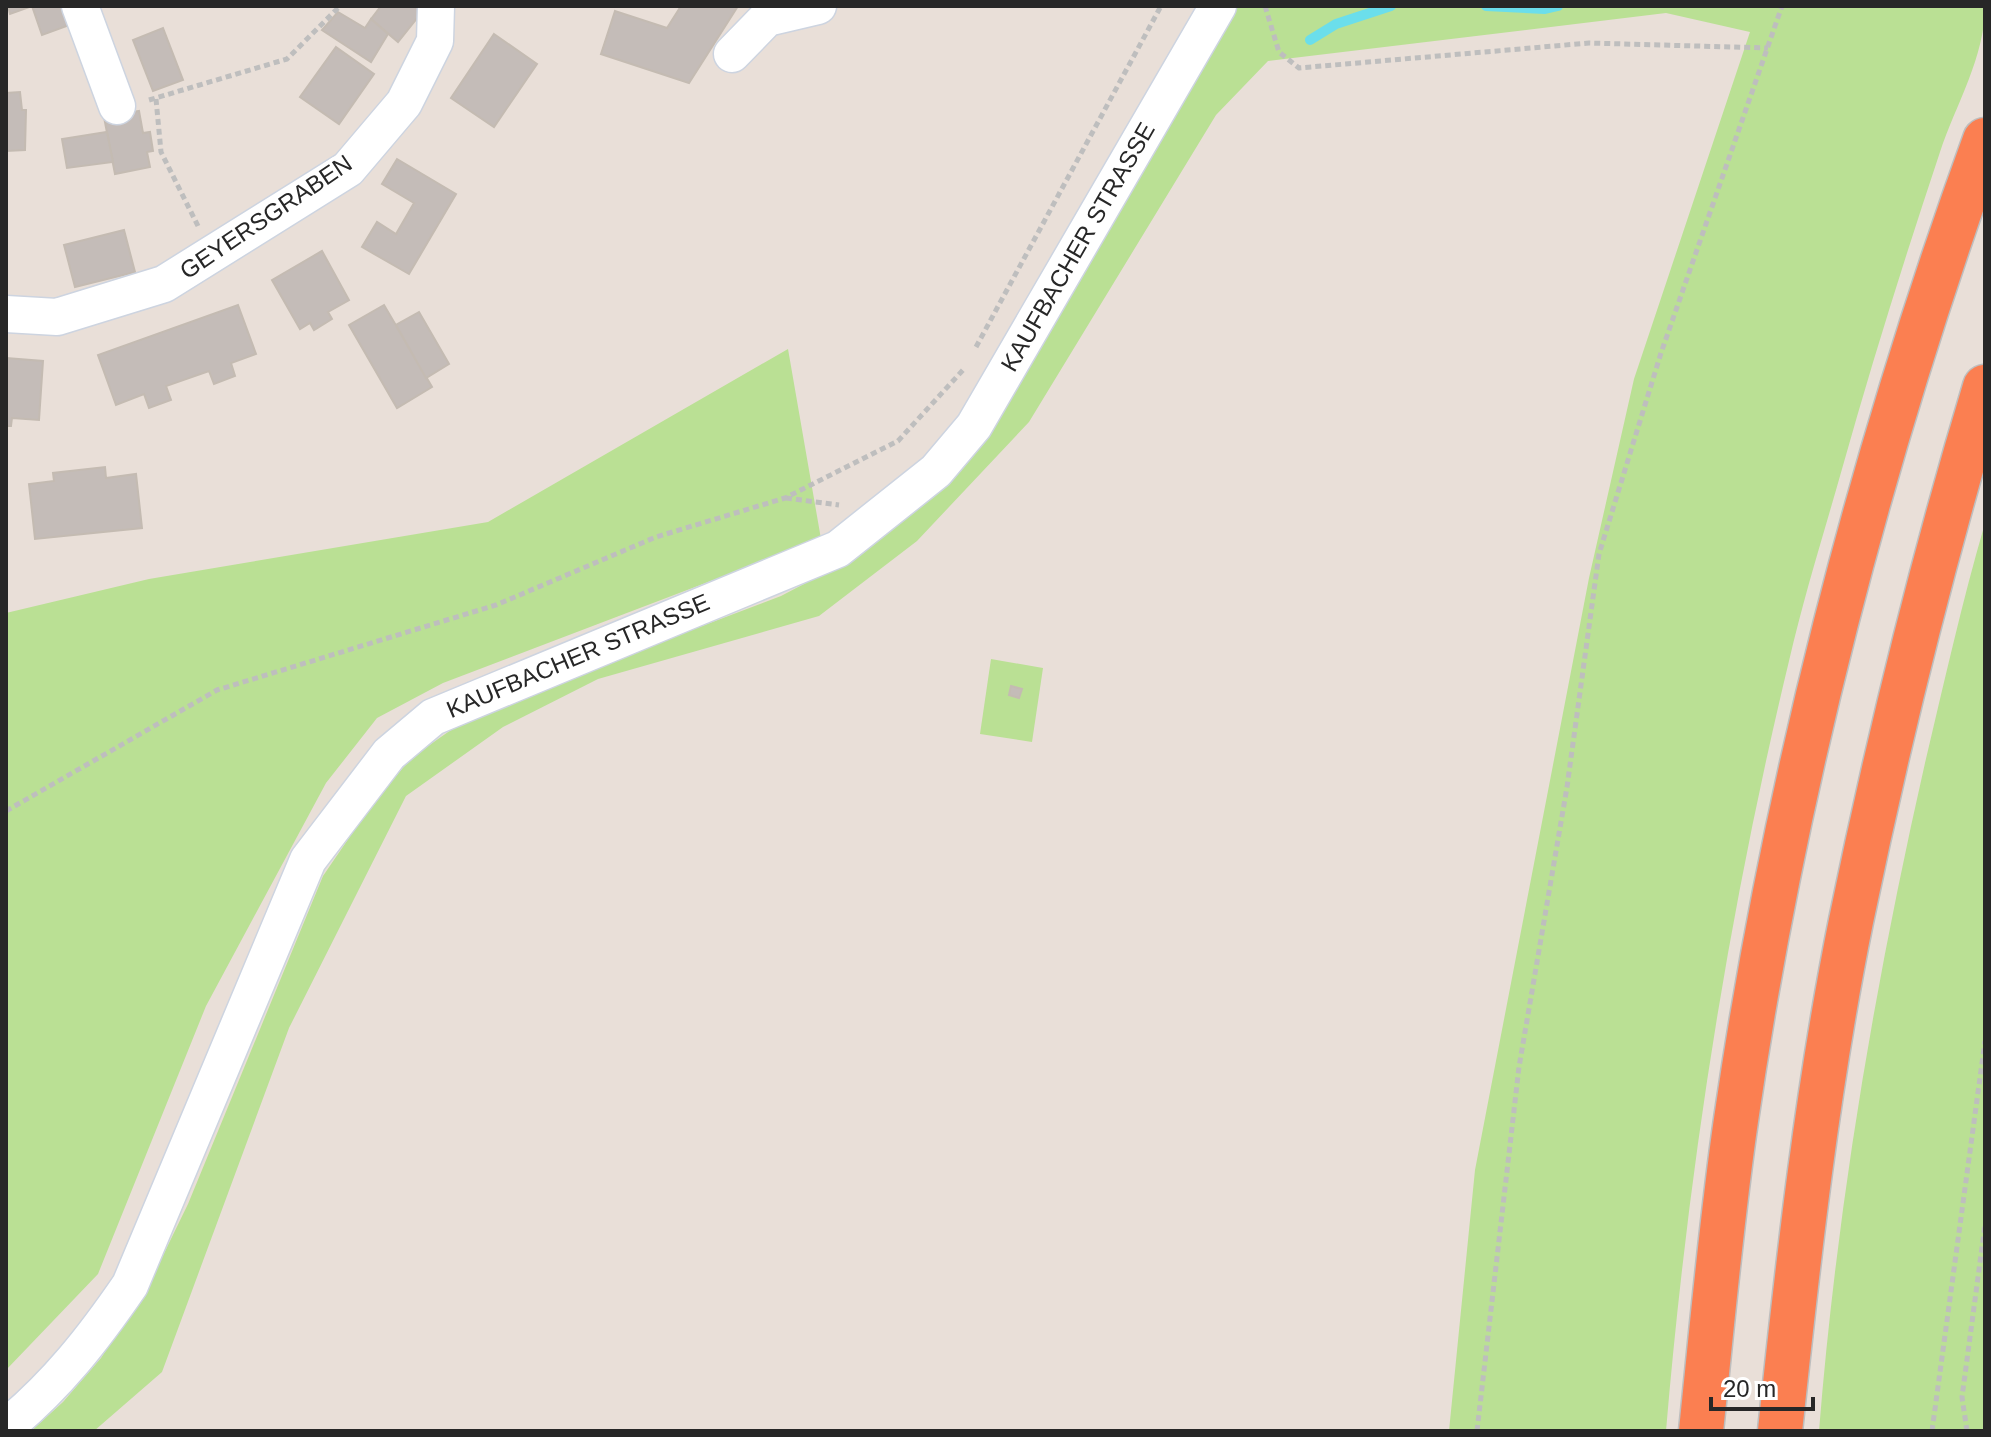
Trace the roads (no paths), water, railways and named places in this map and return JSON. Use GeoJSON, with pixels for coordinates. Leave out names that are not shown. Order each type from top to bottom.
{"type":"FeatureCollection","features":[{"type":"Feature","properties":{"kind":"highway"},"geometry":{"type":"LineString","coordinates":[[1701,1431],[1736,1120],[1768,934],[1825,666],[1881,457],[1926,312],[1985,140]]}},
{"type":"Feature","properties":{"kind":"highway"},"geometry":{"type":"LineString","coordinates":[[1780,1431],[1819,1111],[1851,924],[1907,667],[1985,387]]}},
{"type":"Feature","properties":{"kind":"street"},"geometry":{"type":"LineString","coordinates":[[80,6],[117,106]]}},
{"type":"Feature","properties":{"kind":"street","name":"GEYERSGRABEN"},"geometry":{"type":"LineString","coordinates":[[6,314],[57,317],[164,284],[348,169],[404,103],[435,41],[436,6]]}},
{"type":"Feature","properties":{"kind":"street"},"geometry":{"type":"LineString","coordinates":[[732,54],[767,18],[818,6]]}},
{"type":"Feature","properties":{"kind":"street","name":"KAUFBACHER STRASSE"},"geometry":{"type":"LineString","coordinates":[[6,1427],[46,1394],[87,1347],[130,1285],[308,860],[389,754],[433,717],[838,549],[936,471],[974,426],[1218,6]]}},
{"type":"Feature","properties":{"kind":"waterway","name":"GEYERSGRABEN"},"geometry":{"type":"LineString","coordinates":[[1310,40],[1336,24],[1391,6]]}},
{"type":"Feature","properties":{"kind":"waterway","name":"GEYERSGRABEN"},"geometry":{"type":"LineString","coordinates":[[1486,6],[1545,9],[1558,6]]}}]}
